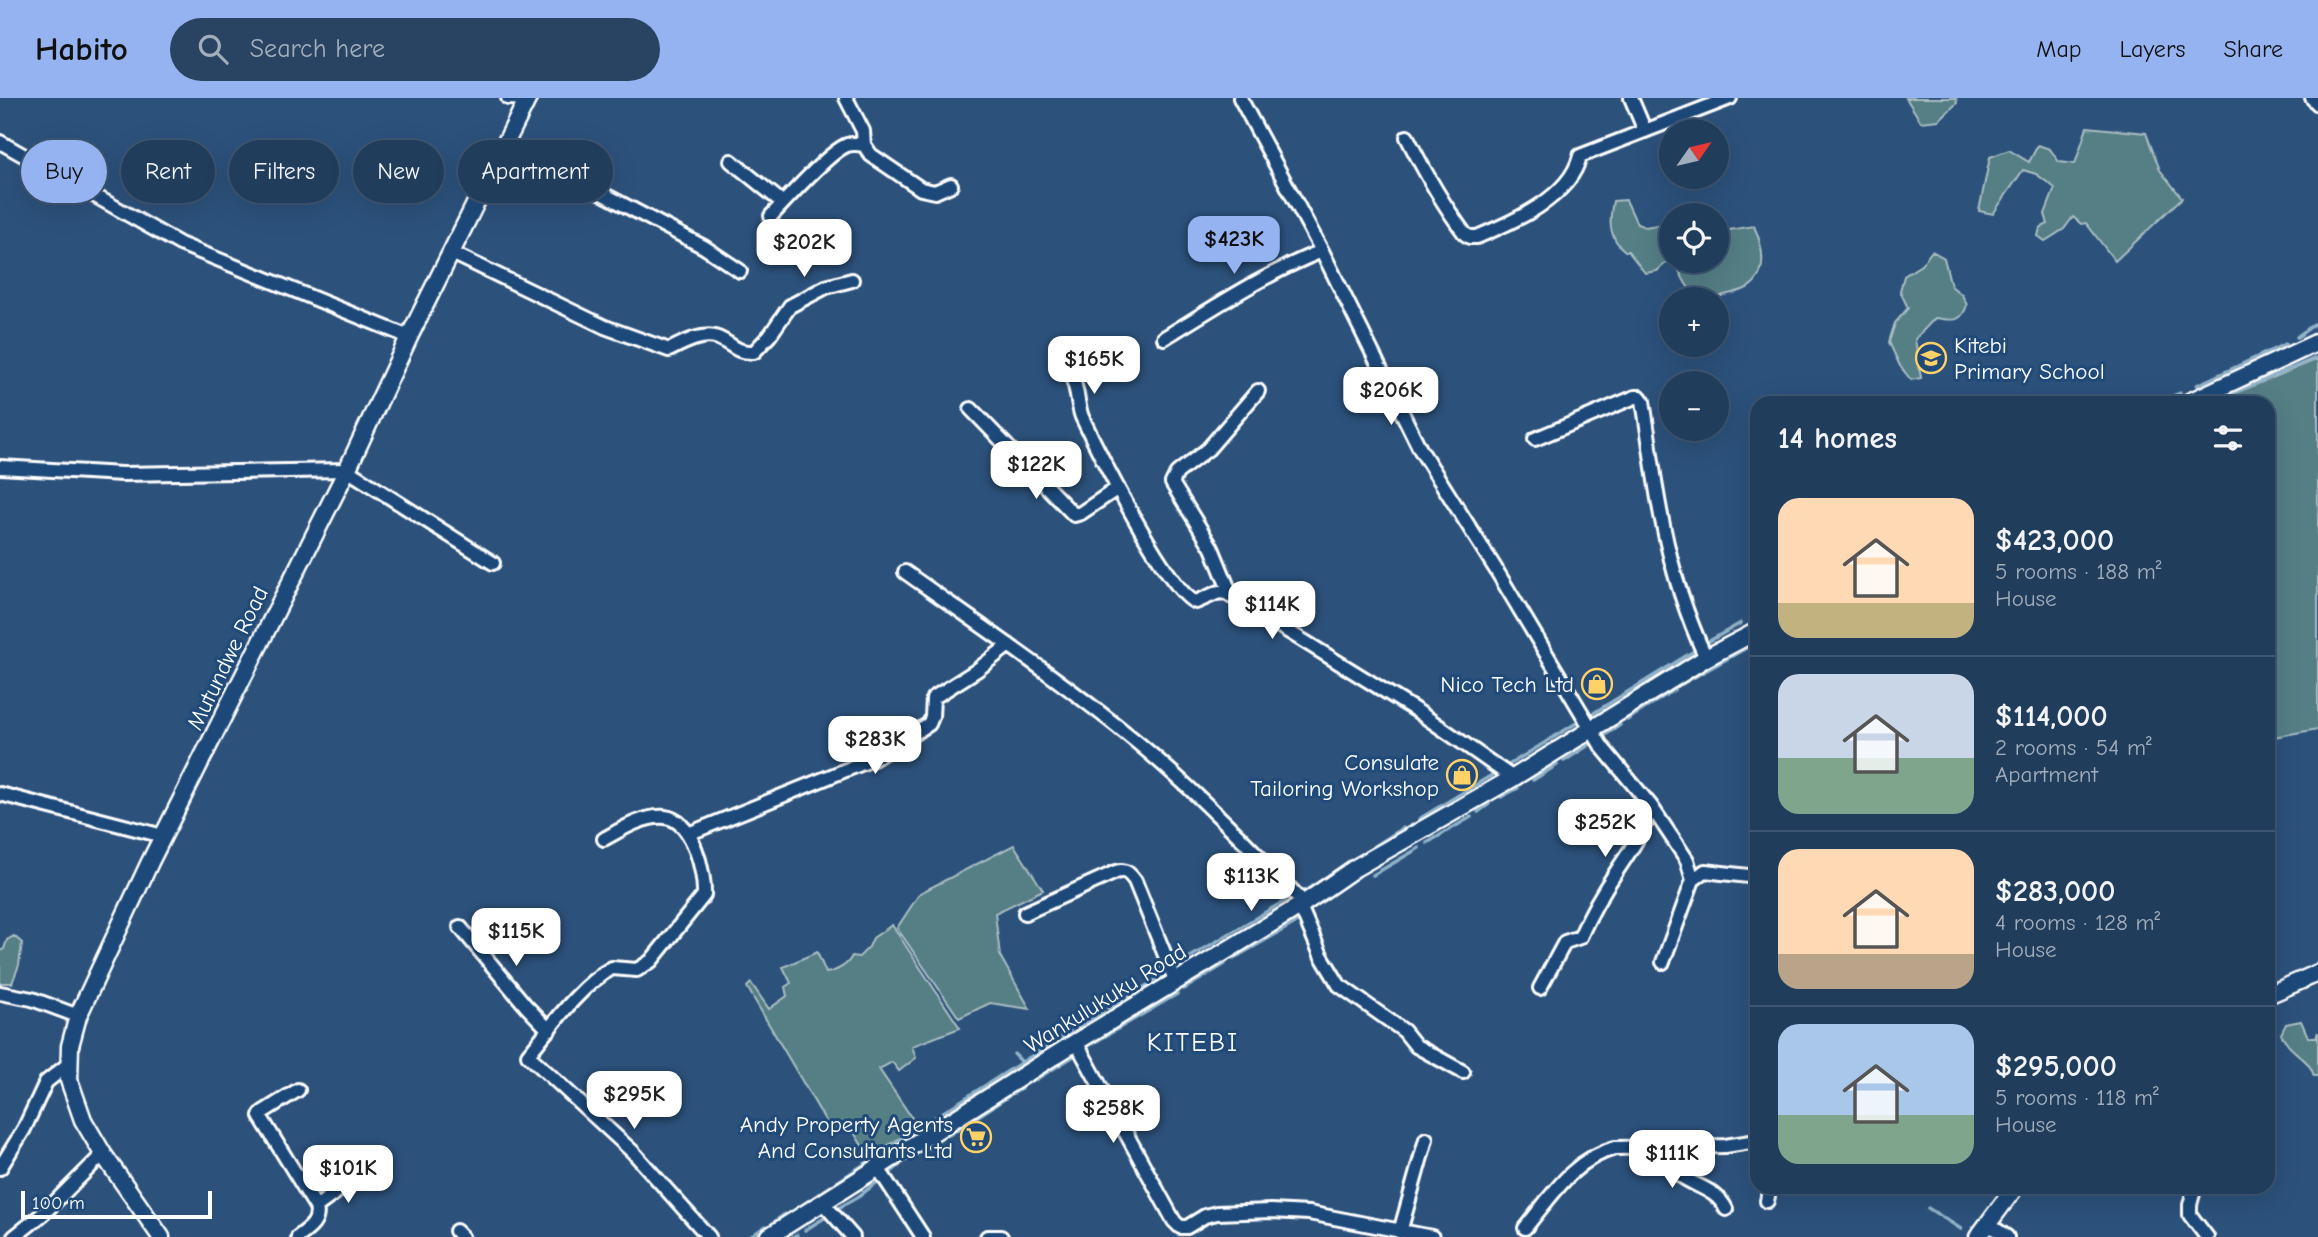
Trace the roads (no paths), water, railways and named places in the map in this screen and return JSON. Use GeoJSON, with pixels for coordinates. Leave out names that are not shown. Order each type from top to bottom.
{"type":"FeatureCollection","features":[{"type":"Feature","properties":{"kind":"main road","name":"Mutundwe Road"},"geometry":{"type":"LineString","coordinates":[[507,140],[527,99]]}},
{"type":"Feature","properties":{"kind":"main road","name":"Mutundwe Road"},"geometry":{"type":"LineString","coordinates":[[161,1237],[103,1154],[78,1106],[69,1080],[70,1046],[78,1016],[163,836],[477,203]]}},
{"type":"Feature","properties":{"kind":"main road"},"geometry":{"type":"LineString","coordinates":[[2202,396],[2318,342]]}},
{"type":"Feature","properties":{"kind":"main road","name":"Wankulukuku Road"},"geometry":{"type":"LineString","coordinates":[[768,1237],[1175,980],[1302,904],[1355,868],[1513,778],[1706,658],[1750,635]]}},
{"type":"Feature","properties":{"kind":"main road"},"geometry":{"type":"LineString","coordinates":[[2275,990],[2318,973]]}},
{"type":"Feature","properties":{"kind":"main road"},"geometry":{"type":"LineString","coordinates":[[1983,1231],[2010,1194]]}},
{"type":"Feature","properties":{"kind":"street"},"geometry":{"type":"LineString","coordinates":[[508,98],[527,99]]}},
{"type":"Feature","properties":{"kind":"street"},"geometry":{"type":"LineString","coordinates":[[846,98],[863,131],[864,145],[871,155],[921,189],[935,191],[951,185]]}},
{"type":"Feature","properties":{"kind":"street"},"geometry":{"type":"LineString","coordinates":[[1240,98],[1322,251],[1420,449],[1495,568],[1591,730],[1651,806],[1687,860],[1693,880]]}},
{"type":"Feature","properties":{"kind":"street"},"geometry":{"type":"LineString","coordinates":[[1631,98],[1644,131]]}},
{"type":"Feature","properties":{"kind":"street"},"geometry":{"type":"LineString","coordinates":[[1407,136],[1444,206],[1465,234],[1477,237],[1516,220],[1556,192],[1571,176],[1580,156],[1730,98]]}},
{"type":"Feature","properties":{"kind":"street"},"geometry":{"type":"LineString","coordinates":[[2312,98],[2318,104]]}},
{"type":"Feature","properties":{"kind":"street"},"geometry":{"type":"LineString","coordinates":[[0,142],[180,244],[409,337]]}},
{"type":"Feature","properties":{"kind":"street"},"geometry":{"type":"LineString","coordinates":[[771,216],[841,149],[850,144],[864,145]]}},
{"type":"Feature","properties":{"kind":"street"},"geometry":{"type":"LineString","coordinates":[[731,161],[783,203]]}},
{"type":"Feature","properties":{"kind":"street"},"geometry":{"type":"LineString","coordinates":[[613,199],[704,247],[740,271]]}},
{"type":"Feature","properties":{"kind":"street"},"geometry":{"type":"LineString","coordinates":[[1164,338],[1250,286],[1300,259],[1322,251]]}},
{"type":"Feature","properties":{"kind":"street"},"geometry":{"type":"LineString","coordinates":[[452,253],[605,327],[669,350],[703,336],[716,337],[742,353],[754,352],[790,306],[826,287],[852,280]]}},
{"type":"Feature","properties":{"kind":"street"},"geometry":{"type":"LineString","coordinates":[[1059,346],[1071,373],[1083,419],[1157,556],[1186,597],[1196,602],[1219,592],[1232,597],[1418,711],[1513,778]]}},
{"type":"Feature","properties":{"kind":"street"},"geometry":{"type":"LineString","coordinates":[[1232,597],[1212,548],[1172,483],[1177,473],[1208,449],[1258,391]]}},
{"type":"Feature","properties":{"kind":"street"},"geometry":{"type":"LineString","coordinates":[[1535,439],[1640,397],[1645,413],[1662,523],[1672,564],[1706,658]]}},
{"type":"Feature","properties":{"kind":"street"},"geometry":{"type":"LineString","coordinates":[[971,409],[1074,515],[1082,513],[1118,488]]}},
{"type":"Feature","properties":{"kind":"street"},"geometry":{"type":"LineString","coordinates":[[0,467],[122,474],[346,470],[493,563]]}},
{"type":"Feature","properties":{"kind":"street"},"geometry":{"type":"LineString","coordinates":[[905,572],[1009,645],[1139,744],[1254,849],[1302,904],[1321,955],[1339,985],[1404,1031],[1416,1046],[1463,1072]]}},
{"type":"Feature","properties":{"kind":"street"},"geometry":{"type":"LineString","coordinates":[[688,834],[873,759],[926,727],[932,718],[933,698],[977,670],[1009,645]]}},
{"type":"Feature","properties":{"kind":"street"},"geometry":{"type":"LineString","coordinates":[[0,794],[163,836]]}},
{"type":"Feature","properties":{"kind":"street"},"geometry":{"type":"LineString","coordinates":[[1540,988],[1565,942],[1580,937],[1604,892],[1639,840],[1651,806]]}},
{"type":"Feature","properties":{"kind":"street"},"geometry":{"type":"LineString","coordinates":[[604,839],[628,826],[664,817],[681,825],[688,834],[702,869],[702,899],[651,961],[634,971],[618,968],[607,971],[571,1003],[528,1055],[633,1152],[709,1237]]}},
{"type":"Feature","properties":{"kind":"street"},"geometry":{"type":"LineString","coordinates":[[1025,912],[1123,870],[1135,881],[1175,980]]}},
{"type":"Feature","properties":{"kind":"street"},"geometry":{"type":"LineString","coordinates":[[1663,962],[1693,880],[1705,871],[1750,876]]}},
{"type":"Feature","properties":{"kind":"street"},"geometry":{"type":"LineString","coordinates":[[460,927],[549,1030]]}},
{"type":"Feature","properties":{"kind":"street"},"geometry":{"type":"LineString","coordinates":[[0,993],[32,999],[78,1016]]}},
{"type":"Feature","properties":{"kind":"street"},"geometry":{"type":"LineString","coordinates":[[1076,1042],[1115,1117],[1174,1221],[1180,1227],[1187,1227],[1205,1216],[1217,1213],[1271,1211],[1309,1213],[1393,1233],[1432,1237]]}},
{"type":"Feature","properties":{"kind":"street"},"geometry":{"type":"LineString","coordinates":[[0,1168],[24,1129],[46,1082],[70,1063]]}},
{"type":"Feature","properties":{"kind":"street"},"geometry":{"type":"LineString","coordinates":[[298,1090],[260,1116],[316,1207],[313,1226],[298,1237]]}},
{"type":"Feature","properties":{"kind":"street"},"geometry":{"type":"LineString","coordinates":[[1393,1233],[1426,1139]]}},
{"type":"Feature","properties":{"kind":"street"},"geometry":{"type":"LineString","coordinates":[[1525,1228],[1575,1168],[1602,1151],[1656,1146],[1725,1146],[1750,1142]]}},
{"type":"Feature","properties":{"kind":"street"},"geometry":{"type":"LineString","coordinates":[[1656,1146],[1666,1163],[1679,1175],[1720,1198],[1726,1209]]}},
{"type":"Feature","properties":{"kind":"street"},"geometry":{"type":"LineString","coordinates":[[14,1237],[44,1213],[103,1154]]}},
{"type":"Feature","properties":{"kind":"street"},"geometry":{"type":"LineString","coordinates":[[878,1168],[923,1237]]}},
{"type":"Feature","properties":{"kind":"street"},"geometry":{"type":"LineString","coordinates":[[316,1207],[362,1174]]}},
{"type":"Feature","properties":{"kind":"street"},"geometry":{"type":"LineString","coordinates":[[1768,1201],[1769,1194]]}},
{"type":"Feature","properties":{"kind":"street"},"geometry":{"type":"LineString","coordinates":[[2193,1194],[2190,1215],[2207,1237]]}},
{"type":"Feature","properties":{"kind":"street"},"geometry":{"type":"LineString","coordinates":[[823,1203],[853,1237]]}},
{"type":"Feature","properties":{"kind":"street"},"geometry":{"type":"LineString","coordinates":[[1983,1231],[2007,1237]]}},
{"type":"Feature","properties":{"kind":"street"},"geometry":{"type":"LineString","coordinates":[[987,1237],[1001,1237]]}},
{"type":"Feature","properties":{"kind":"waterway"},"geometry":{"type":"LineString","coordinates":[[2297,337],[2314,324]]}},
{"type":"Feature","properties":{"kind":"waterway"},"geometry":{"type":"LineString","coordinates":[[2197,385],[2285,344]]}},
{"type":"Feature","properties":{"kind":"waterway"},"geometry":{"type":"LineString","coordinates":[[2227,396],[2318,357]]}},
{"type":"Feature","properties":{"kind":"waterway"},"geometry":{"type":"LineString","coordinates":[[2173,396],[2180,393]]}},
{"type":"Feature","properties":{"kind":"waterway"},"geometry":{"type":"LineString","coordinates":[[1704,644],[1741,623]]}},
{"type":"Feature","properties":{"kind":"waterway"},"geometry":{"type":"LineString","coordinates":[[1682,684],[1750,646]]}},
{"type":"Feature","properties":{"kind":"waterway"},"geometry":{"type":"LineString","coordinates":[[1592,714],[1694,651]]}},
{"type":"Feature","properties":{"kind":"waterway"},"geometry":{"type":"LineString","coordinates":[[1627,720],[1675,689]]}},
{"type":"Feature","properties":{"kind":"waterway"},"geometry":{"type":"LineString","coordinates":[[1507,766],[1583,719]]}},
{"type":"Feature","properties":{"kind":"waterway"},"geometry":{"type":"LineString","coordinates":[[1602,737],[1620,725]]}},
{"type":"Feature","properties":{"kind":"waterway"},"geometry":{"type":"LineString","coordinates":[[1564,761],[1592,743]]}},
{"type":"Feature","properties":{"kind":"waterway"},"geometry":{"type":"LineString","coordinates":[[1533,780],[1557,765]]}},
{"type":"Feature","properties":{"kind":"waterway"},"geometry":{"type":"LineString","coordinates":[[1419,819],[1497,772]]}},
{"type":"Feature","properties":{"kind":"waterway"},"geometry":{"type":"LineString","coordinates":[[1501,797],[1518,788]]}},
{"type":"Feature","properties":{"kind":"waterway"},"geometry":{"type":"LineString","coordinates":[[1478,812],[1489,804]]}},
{"type":"Feature","properties":{"kind":"waterway"},"geometry":{"type":"LineString","coordinates":[[1427,843],[1471,817]]}},
{"type":"Feature","properties":{"kind":"waterway"},"geometry":{"type":"LineString","coordinates":[[1355,859],[1403,828]]}},
{"type":"Feature","properties":{"kind":"waterway"},"geometry":{"type":"LineString","coordinates":[[1373,875],[1419,848]]}},
{"type":"Feature","properties":{"kind":"waterway"},"geometry":{"type":"LineString","coordinates":[[1305,891],[1345,865]]}},
{"type":"Feature","properties":{"kind":"waterway"},"geometry":{"type":"LineString","coordinates":[[1182,962],[1291,897]]}},
{"type":"Feature","properties":{"kind":"waterway"},"geometry":{"type":"LineString","coordinates":[[1234,958],[1302,919]]}},
{"type":"Feature","properties":{"kind":"waterway"},"geometry":{"type":"LineString","coordinates":[[1184,989],[1225,964]]}},
{"type":"Feature","properties":{"kind":"waterway"},"geometry":{"type":"LineString","coordinates":[[1128,997],[1167,973]]}},
{"type":"Feature","properties":{"kind":"waterway"},"geometry":{"type":"LineString","coordinates":[[1085,1048],[1177,994]]}},
{"type":"Feature","properties":{"kind":"waterway"},"geometry":{"type":"LineString","coordinates":[[1108,1008],[1123,999]]}},
{"type":"Feature","properties":{"kind":"waterway"},"geometry":{"type":"LineString","coordinates":[[1077,1027],[1103,1011]]}},
{"type":"Feature","properties":{"kind":"waterway"},"geometry":{"type":"LineString","coordinates":[[1056,1040],[1070,1031]]}},
{"type":"Feature","properties":{"kind":"waterway"},"geometry":{"type":"LineString","coordinates":[[923,1125],[1052,1043]]}},
{"type":"Feature","properties":{"kind":"waterway"},"geometry":{"type":"LineString","coordinates":[[1014,1054],[1022,1062]]}},
{"type":"Feature","properties":{"kind":"waterway"},"geometry":{"type":"LineString","coordinates":[[1035,1080],[1074,1056]]}},
{"type":"Feature","properties":{"kind":"waterway"},"geometry":{"type":"LineString","coordinates":[[1014,1093],[1021,1089]]}},
{"type":"Feature","properties":{"kind":"waterway"},"geometry":{"type":"LineString","coordinates":[[949,1135],[1009,1096]]}},
{"type":"Feature","properties":{"kind":"waterway"},"geometry":{"type":"LineString","coordinates":[[796,1209],[918,1129]]}},
{"type":"Feature","properties":{"kind":"waterway"},"geometry":{"type":"LineString","coordinates":[[915,1155],[936,1143]]}},
{"type":"Feature","properties":{"kind":"waterway"},"geometry":{"type":"LineString","coordinates":[[890,1173],[900,1165]]}},
{"type":"Feature","properties":{"kind":"waterway"},"geometry":{"type":"LineString","coordinates":[[835,1210],[881,1179]]}},
{"type":"Feature","properties":{"kind":"waterway"},"geometry":{"type":"LineString","coordinates":[[1928,1208],[1961,1229]]}},
{"type":"Feature","properties":{"kind":"waterway"},"geometry":{"type":"LineString","coordinates":[[773,1223],[785,1214]]}},
{"type":"Feature","properties":{"kind":"waterway"},"geometry":{"type":"LineString","coordinates":[[805,1230],[826,1217]]}},
{"type":"Feature","properties":{"kind":"waterway"},"geometry":{"type":"LineString","coordinates":[[750,1237],[766,1226]]}},
{"type":"Feature","properties":{"kind":"waterway"},"geometry":{"type":"LineString","coordinates":[[793,1237],[797,1235]]}},
{"type":"Feature","properties":{"kind":"place","name":"Kitebi Primary School"},"geometry":{"type":"Point","coordinates":[1931,358]}},
{"type":"Feature","properties":{"kind":"place","name":"Nico Tech Ltd"},"geometry":{"type":"Point","coordinates":[1597,684]}},
{"type":"Feature","properties":{"kind":"place","name":"Consulate Tailoring Workshop"},"geometry":{"type":"Point","coordinates":[1462,775]}},
{"type":"Feature","properties":{"kind":"place","name":"Andy Property Agents And Consultants Ltd"},"geometry":{"type":"Point","coordinates":[976,1137]}},
{"type":"Feature","properties":{"kind":"district","name":"KITEBI"},"geometry":{"type":"Point","coordinates":[1193,1042]}}]}
